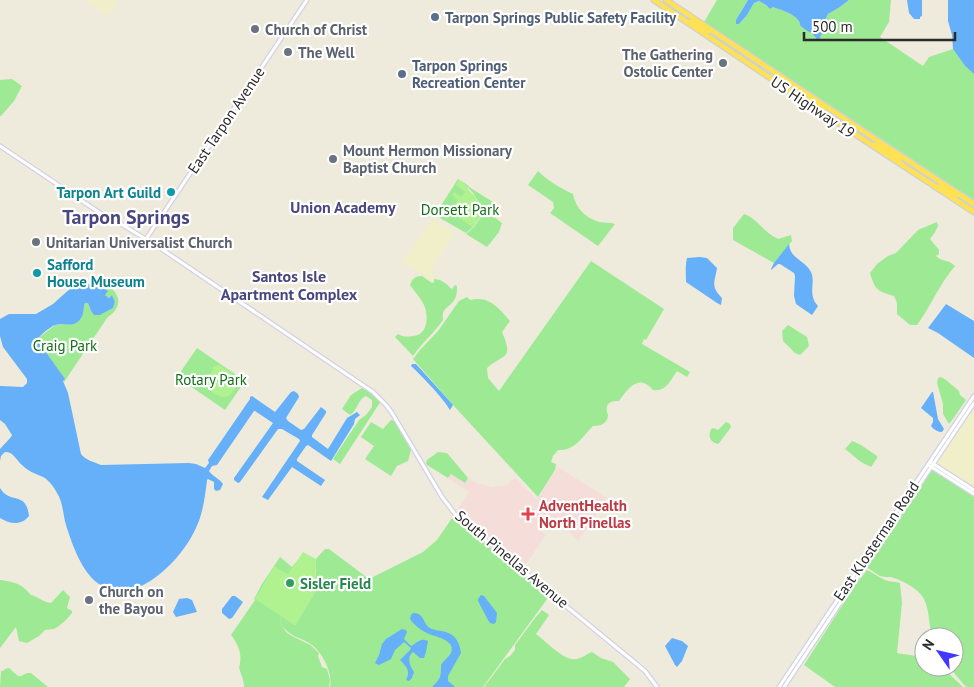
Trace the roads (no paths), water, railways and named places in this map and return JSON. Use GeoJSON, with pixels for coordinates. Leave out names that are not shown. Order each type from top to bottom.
{"type":"FeatureCollection","features":[{"type":"Feature","properties":{"kind":"highway","name":"US Highway 19"},"geometry":{"type":"LineString","coordinates":[[654,0],[974,212]]}},
{"type":"Feature","properties":{"kind":"highway","name":"US Highway 19"},"geometry":{"type":"LineString","coordinates":[[666,0],[974,204]]}},
{"type":"Feature","properties":{"kind":"highway"},"geometry":{"type":"LineString","coordinates":[[670,10],[683,16],[688,14]]}},
{"type":"Feature","properties":{"kind":"highway"},"geometry":{"type":"LineString","coordinates":[[687,23],[694,23],[717,34]]}},
{"type":"Feature","properties":{"kind":"highway"},"geometry":{"type":"LineString","coordinates":[[732,52],[753,63],[759,62]]}},
{"type":"Feature","properties":{"kind":"highway"},"geometry":{"type":"LineString","coordinates":[[756,68],[760,67],[766,71],[774,72]]}},
{"type":"Feature","properties":{"kind":"highway"},"geometry":{"type":"LineString","coordinates":[[786,88],[801,94],[806,93]]}},
{"type":"Feature","properties":{"kind":"highway"},"geometry":{"type":"LineString","coordinates":[[800,98],[808,99],[818,106],[830,110]]}},
{"type":"Feature","properties":{"kind":"highway"},"geometry":{"type":"LineString","coordinates":[[839,124],[864,137],[872,138]]}},
{"type":"Feature","properties":{"kind":"highway"},"geometry":{"type":"LineString","coordinates":[[871,145],[877,145],[901,160],[911,162]]}},
{"type":"Feature","properties":{"kind":"highway"},"geometry":{"type":"LineString","coordinates":[[917,175],[935,182],[939,181]]}},
{"type":"Feature","properties":{"kind":"highway"},"geometry":{"type":"LineString","coordinates":[[935,187],[941,186],[951,193],[966,198]]}},
{"type":"Feature","properties":{"kind":"main road","name":"East Tarpon Avenue"},"geometry":{"type":"LineString","coordinates":[[146,239],[307,0]]}},
{"type":"Feature","properties":{"kind":"main road","name":"South Pinellas Avenue"},"geometry":{"type":"LineString","coordinates":[[0,146],[102,215],[118,222],[146,239],[374,394],[392,413],[442,497],[455,514],[634,661],[657,687]]}},
{"type":"Feature","properties":{"kind":"main road","name":"East Klosterman Road"},"geometry":{"type":"LineString","coordinates":[[784,687],[974,396]]}},
{"type":"Feature","properties":{"kind":"main road","name":"East Klosterman Road"},"geometry":{"type":"LineString","coordinates":[[779,687],[974,403]]}},
{"type":"Feature","properties":{"kind":"main road"},"geometry":{"type":"LineString","coordinates":[[931,464],[974,490]]}},
{"type":"Feature","properties":{"kind":"main road"},"geometry":{"type":"LineString","coordinates":[[931,464],[974,494]]}},
{"type":"Feature","properties":{"kind":"water"},"geometry":{"type":"Polygon","coordinates":[[[748,0],[849,0],[828,14],[822,27],[822,33],[819,40],[817,40],[801,26],[793,15],[773,7],[770,9],[759,1],[754,3],[739,24],[736,24],[736,20],[748,0]]]}},
{"type":"Feature","properties":{"kind":"water"},"geometry":{"type":"Polygon","coordinates":[[[907,0],[922,0],[922,16],[920,19],[914,19],[909,13],[907,0]]]}},
{"type":"Feature","properties":{"kind":"water"},"geometry":{"type":"Polygon","coordinates":[[[948,0],[974,0],[974,74],[965,66],[953,49],[948,21],[948,0]]]}},
{"type":"Feature","properties":{"kind":"water"},"geometry":{"type":"Polygon","coordinates":[[[789,244],[792,253],[811,272],[813,280],[812,293],[818,306],[812,315],[796,304],[794,273],[780,264],[771,270],[774,263],[789,244]]]}},
{"type":"Feature","properties":{"kind":"water"},"geometry":{"type":"Polygon","coordinates":[[[687,258],[707,258],[717,268],[714,284],[722,298],[721,305],[686,282],[687,258]]]}},
{"type":"Feature","properties":{"kind":"water"},"geometry":{"type":"Polygon","coordinates":[[[93,284],[101,286],[108,291],[105,295],[109,298],[112,295],[115,302],[113,308],[100,315],[94,315],[88,303],[85,303],[83,315],[79,321],[73,324],[55,325],[37,340],[65,379],[63,381],[68,393],[81,454],[90,461],[101,465],[189,463],[205,468],[209,463],[208,460],[252,396],[275,412],[291,392],[294,391],[299,397],[286,418],[301,430],[304,429],[321,407],[326,413],[312,437],[328,449],[347,418],[357,412],[360,415],[355,419],[354,424],[331,461],[308,445],[297,459],[297,461],[325,480],[321,486],[292,467],[268,500],[262,497],[300,441],[282,429],[278,429],[238,483],[234,478],[273,423],[254,411],[217,465],[212,466],[209,471],[223,484],[220,490],[216,491],[214,489],[214,482],[207,480],[196,528],[180,553],[156,577],[128,590],[113,590],[99,584],[88,573],[78,558],[66,525],[62,504],[49,481],[30,471],[11,453],[5,452],[1,456],[0,461],[0,449],[12,435],[0,420],[0,386],[23,387],[27,383],[27,379],[3,347],[0,336],[0,319],[9,314],[36,314],[53,304],[73,286],[93,284]]]}},
{"type":"Feature","properties":{"kind":"water"},"geometry":{"type":"Polygon","coordinates":[[[946,304],[974,321],[974,358],[928,328],[946,304]]]}},
{"type":"Feature","properties":{"kind":"water"},"geometry":{"type":"Polygon","coordinates":[[[416,364],[453,405],[450,410],[432,387],[411,366],[416,364]]]}},
{"type":"Feature","properties":{"kind":"water"},"geometry":{"type":"Polygon","coordinates":[[[932,392],[938,419],[944,429],[942,432],[936,431],[931,426],[933,418],[921,408],[932,392]]]}},
{"type":"Feature","properties":{"kind":"water"},"geometry":{"type":"Polygon","coordinates":[[[0,488],[8,496],[25,503],[29,516],[26,519],[15,523],[0,518],[0,488]]]}},
{"type":"Feature","properties":{"kind":"water"},"geometry":{"type":"Polygon","coordinates":[[[481,595],[484,596],[497,613],[494,624],[490,623],[478,601],[481,595]]]}},
{"type":"Feature","properties":{"kind":"water"},"geometry":{"type":"Polygon","coordinates":[[[232,596],[243,602],[232,618],[229,619],[222,613],[222,609],[232,596]]]}},
{"type":"Feature","properties":{"kind":"water"},"geometry":{"type":"Polygon","coordinates":[[[187,598],[192,600],[197,612],[176,617],[173,612],[179,599],[187,598]]]}},
{"type":"Feature","properties":{"kind":"water"},"geometry":{"type":"Polygon","coordinates":[[[413,613],[422,616],[430,628],[449,633],[457,640],[461,653],[448,676],[448,681],[455,687],[432,687],[441,675],[441,665],[451,653],[451,645],[416,626],[410,619],[413,613]]]}},
{"type":"Feature","properties":{"kind":"water"},"geometry":{"type":"Polygon","coordinates":[[[402,629],[406,630],[404,639],[411,646],[421,640],[428,641],[424,658],[420,658],[413,652],[410,656],[410,664],[414,672],[409,681],[406,680],[407,669],[400,660],[411,648],[404,642],[395,650],[391,659],[379,665],[375,663],[382,644],[386,639],[402,629]]]}},
{"type":"Feature","properties":{"kind":"water"},"geometry":{"type":"Polygon","coordinates":[[[672,638],[682,641],[688,646],[682,661],[677,667],[665,646],[672,638]]]}},
{"type":"Feature","properties":{"kind":"place","name":"Tarpon Springs Public Safety Facility"},"geometry":{"type":"Point","coordinates":[435,17]}},
{"type":"Feature","properties":{"kind":"place","name":"Church of Christ"},"geometry":{"type":"Point","coordinates":[255,29]}},
{"type":"Feature","properties":{"kind":"place","name":"The Well"},"geometry":{"type":"Point","coordinates":[288,52]}},
{"type":"Feature","properties":{"kind":"place","name":"The Gathering Ostolic Center"},"geometry":{"type":"Point","coordinates":[723,63]}},
{"type":"Feature","properties":{"kind":"place","name":"Tarpon Springs Recreation Center"},"geometry":{"type":"Point","coordinates":[402,74]}},
{"type":"Feature","properties":{"kind":"place","name":"Mount Hermon Missionary Baptist Church"},"geometry":{"type":"Point","coordinates":[333,159]}},
{"type":"Feature","properties":{"kind":"place","name":"Tarpon Art Guild"},"geometry":{"type":"Point","coordinates":[171,192]}},
{"type":"Feature","properties":{"kind":"place","name":"Unitarian Universalist Church"},"geometry":{"type":"Point","coordinates":[36,242]}},
{"type":"Feature","properties":{"kind":"place","name":"Safford House Museum"},"geometry":{"type":"Point","coordinates":[37,273]}},
{"type":"Feature","properties":{"kind":"place","name":"AdventHealth North Pinellas"},"geometry":{"type":"Point","coordinates":[528,514]}},
{"type":"Feature","properties":{"kind":"place","name":"Sisler Field"},"geometry":{"type":"Point","coordinates":[290,583]}},
{"type":"Feature","properties":{"kind":"place","name":"Church on the Bayou"},"geometry":{"type":"Point","coordinates":[89,600]}},
{"type":"Feature","properties":{"kind":"district","name":"Union Academy"},"geometry":{"type":"Point","coordinates":[343,207]}},
{"type":"Feature","properties":{"kind":"district","name":"Tarpon Springs"},"geometry":{"type":"Point","coordinates":[126,217]}},
{"type":"Feature","properties":{"kind":"district","name":"Santos Isle Apartment Complex"},"geometry":{"type":"Point","coordinates":[289,285]}},
{"type":"Feature","properties":{"kind":"park label","name":"Dorsett Park"},"geometry":{"type":"Point","coordinates":[460,209]}},
{"type":"Feature","properties":{"kind":"park label","name":"Craig Park"},"geometry":{"type":"Point","coordinates":[65,345]}},
{"type":"Feature","properties":{"kind":"park label","name":"Rotary Park"},"geometry":{"type":"Point","coordinates":[211,379]}}]}
